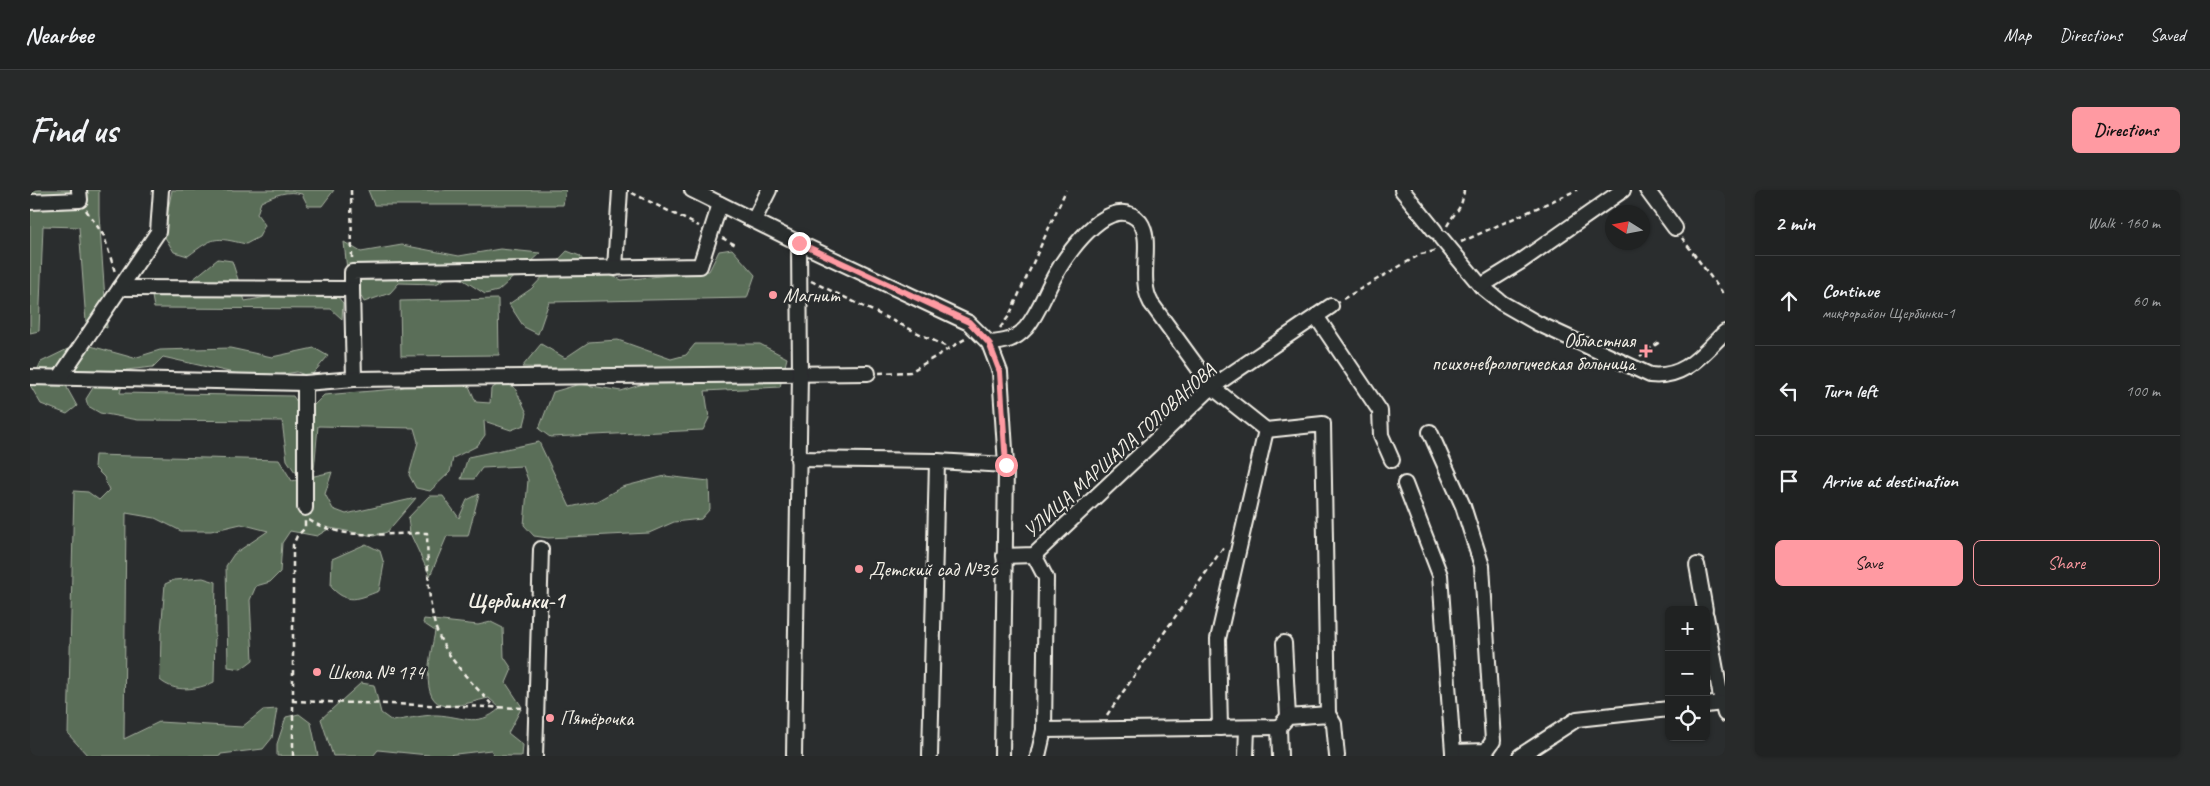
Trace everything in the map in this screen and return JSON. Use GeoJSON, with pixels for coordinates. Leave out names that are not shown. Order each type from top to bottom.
{"type":"FeatureCollection","features":[{"type":"Feature","properties":{"kind":"street"},"geometry":{"type":"LineString","coordinates":[[60,377],[158,232],[161,190]]}},
{"type":"Feature","properties":{"kind":"street"},"geometry":{"type":"LineString","coordinates":[[615,268],[620,190]]}},
{"type":"Feature","properties":{"kind":"street"},"geometry":{"type":"LineString","coordinates":[[692,190],[799,243],[969,322],[989,343],[1000,372],[1006,465],[1002,756]]}},
{"type":"Feature","properties":{"kind":"street"},"geometry":{"type":"LineString","coordinates":[[754,220],[769,190]]}},
{"type":"Feature","properties":{"kind":"street"},"geometry":{"type":"LineString","coordinates":[[1402,190],[1481,286],[1502,303],[1537,323],[1650,375],[1664,377],[1687,369],[1725,332]]}},
{"type":"Feature","properties":{"kind":"street"},"geometry":{"type":"LineString","coordinates":[[1481,286],[1520,262],[1624,190]]}},
{"type":"Feature","properties":{"kind":"street"},"geometry":{"type":"LineString","coordinates":[[1647,190],[1675,228]]}},
{"type":"Feature","properties":{"kind":"street"},"geometry":{"type":"LineString","coordinates":[[30,202],[80,195]]}},
{"type":"Feature","properties":{"kind":"street"},"geometry":{"type":"LineString","coordinates":[[354,379],[352,272],[700,266],[720,204]]}},
{"type":"Feature","properties":{"kind":"street"},"geometry":{"type":"LineString","coordinates":[[989,343],[1011,341],[1025,329],[1037,313],[1057,271],[1076,243],[1105,215],[1112,211],[1122,211],[1130,213],[1139,221],[1143,229],[1144,280],[1148,296],[1212,388],[1266,430],[1323,424],[1328,714],[1335,730],[1337,756]]}},
{"type":"Feature","properties":{"kind":"street"},"geometry":{"type":"LineString","coordinates":[[794,756],[800,374],[799,243]]}},
{"type":"Feature","properties":{"kind":"street"},"geometry":{"type":"LineString","coordinates":[[120,288],[352,289]]}},
{"type":"Feature","properties":{"kind":"street","name":"УЛИЦА МАРШАЛА ГОЛОВАНОВА"},"geometry":{"type":"LineString","coordinates":[[1004,556],[1034,555],[1212,388],[1331,306]]}},
{"type":"Feature","properties":{"kind":"street"},"geometry":{"type":"LineString","coordinates":[[1316,316],[1380,411],[1381,435],[1392,460]]}},
{"type":"Feature","properties":{"kind":"street"},"geometry":{"type":"LineString","coordinates":[[30,377],[305,383],[354,379],[868,373]]}},
{"type":"Feature","properties":{"kind":"street"},"geometry":{"type":"LineString","coordinates":[[305,383],[305,508]]}},
{"type":"Feature","properties":{"kind":"street"},"geometry":{"type":"LineString","coordinates":[[1220,728],[1218,640],[1266,430]]}},
{"type":"Feature","properties":{"kind":"street"},"geometry":{"type":"LineString","coordinates":[[1405,484],[1440,575],[1453,754],[1486,751],[1493,741],[1482,566],[1463,506],[1430,432]]}},
{"type":"Feature","properties":{"kind":"street"},"geometry":{"type":"LineString","coordinates":[[798,459],[937,461],[1006,465]]}},
{"type":"Feature","properties":{"kind":"street"},"geometry":{"type":"LineString","coordinates":[[930,756],[937,461]]}},
{"type":"Feature","properties":{"kind":"street"},"geometry":{"type":"LineString","coordinates":[[535,756],[541,550]]}},
{"type":"Feature","properties":{"kind":"street"},"geometry":{"type":"LineString","coordinates":[[1034,555],[1046,578],[1044,730],[1038,756]]}},
{"type":"Feature","properties":{"kind":"street"},"geometry":{"type":"LineString","coordinates":[[1697,565],[1704,606]]}},
{"type":"Feature","properties":{"kind":"street"},"geometry":{"type":"LineString","coordinates":[[1710,636],[1724,707],[1710,705]]}},
{"type":"Feature","properties":{"kind":"street"},"geometry":{"type":"LineString","coordinates":[[1280,756],[1284,722],[1284,643]]}},
{"type":"Feature","properties":{"kind":"street"},"geometry":{"type":"LineString","coordinates":[[1520,756],[1577,718],[1665,709]]}},
{"type":"Feature","properties":{"kind":"street"},"geometry":{"type":"LineString","coordinates":[[1044,730],[1096,731],[1247,728],[1328,714]]}},
{"type":"Feature","properties":{"kind":"street"},"geometry":{"type":"LineString","coordinates":[[1246,756],[1247,728]]}},
{"type":"Feature","properties":{"kind":"path"},"geometry":{"type":"LineString","coordinates":[[351,190],[352,272]]}},
{"type":"Feature","properties":{"kind":"path"},"geometry":{"type":"LineString","coordinates":[[626,190],[736,245]]}},
{"type":"Feature","properties":{"kind":"path"},"geometry":{"type":"LineString","coordinates":[[989,343],[1009,316],[1066,190]]}},
{"type":"Feature","properties":{"kind":"path"},"geometry":{"type":"LineString","coordinates":[[1438,235],[1463,205],[1464,190]]}},
{"type":"Feature","properties":{"kind":"path"},"geometry":{"type":"LineString","coordinates":[[80,195],[104,236],[120,288]]}},
{"type":"Feature","properties":{"kind":"path"},"geometry":{"type":"LineString","coordinates":[[1675,228],[1722,292],[1725,290]]}},
{"type":"Feature","properties":{"kind":"path"},"geometry":{"type":"LineString","coordinates":[[799,274],[949,348]]}},
{"type":"Feature","properties":{"kind":"path"},"geometry":{"type":"LineString","coordinates":[[868,373],[910,372],[978,331]]}},
{"type":"Feature","properties":{"kind":"path"},"geometry":{"type":"LineString","coordinates":[[1628,365],[1661,340]]}},
{"type":"Feature","properties":{"kind":"path"},"geometry":{"type":"LineString","coordinates":[[293,756],[293,545],[297,536],[305,528],[305,518],[321,528],[342,532],[427,533],[429,580],[435,626],[449,653],[470,681],[496,708]]}},
{"type":"Feature","properties":{"kind":"path"},"geometry":{"type":"LineString","coordinates":[[1096,731],[1225,545]]}},
{"type":"Feature","properties":{"kind":"path"},"geometry":{"type":"LineString","coordinates":[[292,701],[536,709]]}},
{"type":"Feature","properties":{"kind":"green space"},"geometry":{"type":"Polygon","coordinates":[[[30,190],[99,190],[107,328],[86,322],[79,227],[43,226],[39,331],[30,333],[30,190]]]}},
{"type":"Feature","properties":{"kind":"green space"},"geometry":{"type":"Polygon","coordinates":[[[172,190],[334,190],[322,206],[308,206],[302,194],[297,193],[281,194],[266,199],[261,202],[257,214],[265,225],[259,237],[246,244],[221,239],[215,240],[188,256],[174,252],[163,234],[172,190]]]}},
{"type":"Feature","properties":{"kind":"green space"},"geometry":{"type":"Polygon","coordinates":[[[368,190],[566,190],[563,205],[374,205],[368,190]]]}},
{"type":"Feature","properties":{"kind":"green space"},"geometry":{"type":"Polygon","coordinates":[[[344,242],[361,252],[402,245],[459,256],[500,249],[540,253],[498,291],[485,294],[462,279],[449,277],[436,284],[399,283],[390,293],[364,302],[347,270],[344,242]]]}},
{"type":"Feature","properties":{"kind":"green space"},"geometry":{"type":"Polygon","coordinates":[[[732,249],[755,275],[747,298],[549,302],[538,334],[524,327],[509,304],[531,289],[567,251],[580,256],[588,267],[622,280],[709,271],[719,251],[732,249]]]}},
{"type":"Feature","properties":{"kind":"green space"},"geometry":{"type":"Polygon","coordinates":[[[218,259],[232,261],[245,301],[283,294],[309,281],[324,281],[343,303],[342,319],[331,309],[154,308],[152,296],[192,280],[218,259]]]}},
{"type":"Feature","properties":{"kind":"green space"},"geometry":{"type":"Polygon","coordinates":[[[498,299],[499,355],[401,356],[400,301],[498,299]]]}},
{"type":"Feature","properties":{"kind":"green space"},"geometry":{"type":"Polygon","coordinates":[[[618,340],[671,359],[686,355],[695,344],[760,344],[787,358],[780,387],[705,391],[709,418],[703,430],[550,437],[539,429],[553,392],[580,384],[621,391],[649,382],[650,371],[522,367],[541,344],[565,358],[589,342],[618,340]]]}},
{"type":"Feature","properties":{"kind":"green space"},"geometry":{"type":"Polygon","coordinates":[[[80,343],[134,358],[160,350],[230,348],[272,357],[314,348],[328,356],[310,377],[297,372],[256,378],[163,357],[153,367],[126,370],[120,393],[293,396],[301,408],[314,405],[324,395],[396,389],[451,373],[465,377],[476,402],[490,403],[491,389],[503,381],[515,388],[527,413],[524,425],[511,430],[484,421],[485,435],[477,446],[453,458],[450,472],[430,491],[416,488],[409,475],[418,442],[414,428],[318,426],[314,471],[295,472],[287,460],[282,421],[138,420],[100,413],[88,406],[86,399],[103,372],[74,370],[67,388],[77,406],[67,414],[41,404],[30,385],[41,362],[80,343]]]}},
{"type":"Feature","properties":{"kind":"green space"},"geometry":{"type":"Polygon","coordinates":[[[539,442],[570,507],[597,501],[622,487],[665,476],[709,481],[710,509],[701,519],[674,522],[649,533],[548,538],[534,536],[524,525],[528,480],[523,466],[482,468],[474,479],[461,479],[468,457],[539,442]]]}},
{"type":"Feature","properties":{"kind":"green space"},"geometry":{"type":"Polygon","coordinates":[[[95,455],[279,460],[292,481],[332,472],[325,494],[333,509],[346,514],[416,498],[387,532],[374,536],[330,528],[317,536],[290,531],[282,543],[280,572],[270,582],[256,586],[250,600],[253,660],[241,669],[228,667],[226,566],[234,554],[268,531],[241,524],[211,531],[181,531],[155,518],[126,513],[124,739],[159,722],[242,727],[263,710],[277,709],[272,738],[263,749],[221,754],[220,756],[88,756],[68,734],[74,491],[88,492],[99,500],[109,490],[104,477],[94,467],[95,455]]]}},
{"type":"Feature","properties":{"kind":"green space"},"geometry":{"type":"Polygon","coordinates":[[[479,494],[468,536],[447,536],[430,576],[410,533],[408,518],[429,496],[443,496],[459,518],[467,500],[479,494]]]}},
{"type":"Feature","properties":{"kind":"green space"},"geometry":{"type":"Polygon","coordinates":[[[366,544],[380,551],[384,564],[379,591],[354,599],[337,593],[331,587],[332,559],[366,544]]]}},
{"type":"Feature","properties":{"kind":"green space"},"geometry":{"type":"Polygon","coordinates":[[[203,578],[216,582],[214,682],[186,689],[172,687],[160,680],[165,584],[174,580],[203,578]]]}},
{"type":"Feature","properties":{"kind":"green space"},"geometry":{"type":"Polygon","coordinates":[[[424,619],[478,625],[491,622],[503,628],[504,657],[512,669],[506,683],[522,707],[508,733],[523,745],[522,756],[495,756],[491,750],[438,756],[378,750],[373,756],[333,756],[321,719],[361,683],[374,685],[381,713],[392,721],[432,715],[475,720],[492,715],[500,708],[489,698],[452,706],[437,703],[432,696],[428,675],[435,631],[423,623],[424,619]]]}},
{"type":"Feature","properties":{"kind":"green space"},"geometry":{"type":"Polygon","coordinates":[[[299,714],[311,723],[318,756],[277,756],[277,744],[286,717],[299,714]]]}},
{"type":"Feature","properties":{"kind":"place","name":"Магнит"},"geometry":{"type":"Point","coordinates":[773,295]}},
{"type":"Feature","properties":{"kind":"place","name":"Областная психоневрологическая больница"},"geometry":{"type":"Point","coordinates":[1646,351]}},
{"type":"Feature","properties":{"kind":"place","name":"Детский сад №36"},"geometry":{"type":"Point","coordinates":[859,569]}},
{"type":"Feature","properties":{"kind":"place","name":"Школа № 174"},"geometry":{"type":"Point","coordinates":[317,672]}},
{"type":"Feature","properties":{"kind":"place","name":"Пятёрочка"},"geometry":{"type":"Point","coordinates":[550,718]}},
{"type":"Feature","properties":{"kind":"district","name":"Щербинки-1"},"geometry":{"type":"Point","coordinates":[516,600]}},
{"type":"Feature","properties":{"kind":"route"},"geometry":{"type":"LineString","coordinates":[[799,243],[969,322],[989,343],[1000,372],[1006,465]]}}]}
